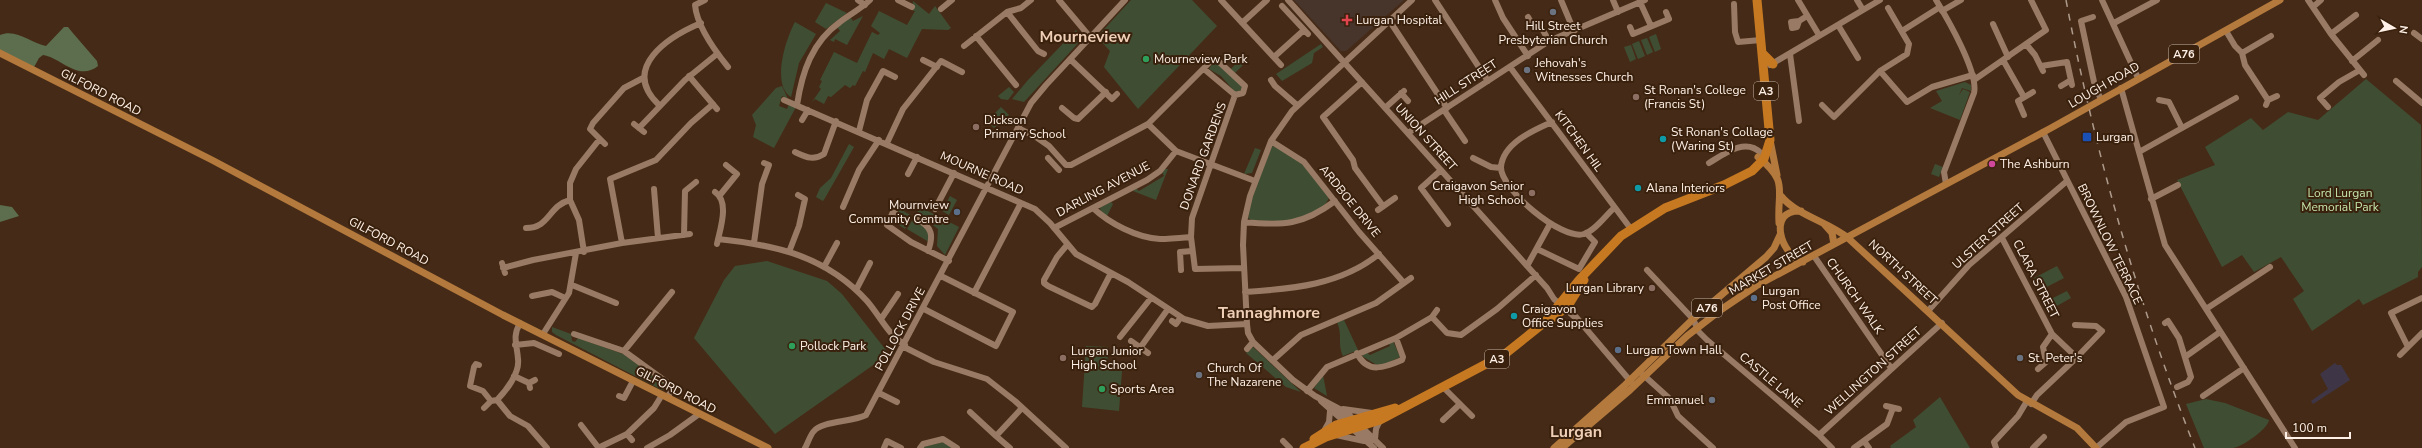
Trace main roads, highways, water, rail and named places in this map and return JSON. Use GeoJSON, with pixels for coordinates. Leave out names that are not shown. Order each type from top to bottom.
{"type":"FeatureCollection","features":[{"type":"Feature","properties":{"kind":"highway","name":"A3"},"geometry":{"type":"LineString","coordinates":[[1563,304],[1593,264],[1631,229],[1665,208],[1739,178],[1762,159],[1770,140],[1757,0]]}},
{"type":"Feature","properties":{"kind":"highway"},"geometry":{"type":"LineString","coordinates":[[1762,54],[1773,64]]}},
{"type":"Feature","properties":{"kind":"highway","name":"A3"},"geometry":{"type":"LineString","coordinates":[[1762,159],[1769,130]]}},
{"type":"Feature","properties":{"kind":"highway","name":"A3"},"geometry":{"type":"LineString","coordinates":[[1303,448],[1323,432],[1353,424],[1380,420],[1403,407],[1444,388],[1505,354],[1545,322],[1563,304],[1586,277],[1593,264]]}},
{"type":"Feature","properties":{"kind":"highway","name":"A3"},"geometry":{"type":"LineString","coordinates":[[1303,448],[1334,435],[1372,414],[1403,407]]}},
{"type":"Feature","properties":{"kind":"highway"},"geometry":{"type":"LineString","coordinates":[[1311,441],[1353,424],[1403,407]]}},
{"type":"Feature","properties":{"kind":"main road","name":"LOUGH ROAD"},"geometry":{"type":"LineString","coordinates":[[1848,238],[2226,31],[2277,1]]}},
{"type":"Feature","properties":{"kind":"main road","name":"GILFORD ROAD"},"geometry":{"type":"LineString","coordinates":[[0,53],[212,160],[520,323],[768,448]]}},
{"type":"Feature","properties":{"kind":"main road"},"geometry":{"type":"LineString","coordinates":[[1770,140],[1780,196],[1780,223]]}},
{"type":"Feature","properties":{"kind":"main road"},"geometry":{"type":"LineString","coordinates":[[1762,159],[1777,176]]}},
{"type":"Feature","properties":{"kind":"main road"},"geometry":{"type":"LineString","coordinates":[[1780,196],[1786,202],[1821,221],[1832,233],[1834,244],[1857,245]]}},
{"type":"Feature","properties":{"kind":"main road"},"geometry":{"type":"LineString","coordinates":[[1780,223],[1788,213],[1803,211]]}},
{"type":"Feature","properties":{"kind":"main road","name":"NORTH STREET"},"geometry":{"type":"LineString","coordinates":[[1821,221],[1857,245],[1942,323],[2007,386],[2029,402],[2077,428],[2096,448]]}},
{"type":"Feature","properties":{"kind":"main road","name":"A76"},"geometry":{"type":"LineString","coordinates":[[1780,223],[1780,236],[1792,257],[1803,262]]}},
{"type":"Feature","properties":{"kind":"main road","name":"MARKET STREET"},"geometry":{"type":"LineString","coordinates":[[1633,382],[1639,370],[1693,319],[1774,248],[1780,236]]}},
{"type":"Feature","properties":{"kind":"main road","name":"MARKET STREET"},"geometry":{"type":"LineString","coordinates":[[1633,382],[1646,375],[1698,328],[1728,304],[1790,268],[1848,238]]}},
{"type":"Feature","properties":{"kind":"main road"},"geometry":{"type":"LineString","coordinates":[[1774,248],[1782,250],[1790,261],[1790,268]]}},
{"type":"Feature","properties":{"kind":"main road","name":"A76"},"geometry":{"type":"LineString","coordinates":[[1557,448],[1633,382]]}},
{"type":"Feature","properties":{"kind":"railway"},"geometry":{"type":"LineString","coordinates":[[2066,0],[2090,114],[2120,227],[2155,338],[2195,448]]}},
{"type":"Feature","properties":{"kind":"place","name":"Hill Street Presbyterian Church"},"geometry":{"type":"Point","coordinates":[1553,12]}},
{"type":"Feature","properties":{"kind":"place","name":"Lurgan Hospital"},"geometry":{"type":"Point","coordinates":[1347,20]}},
{"type":"Feature","properties":{"kind":"place","name":"Mourneview Park"},"geometry":{"type":"Point","coordinates":[1146,59]}},
{"type":"Feature","properties":{"kind":"place","name":"Jehovah's Witnesses Church"},"geometry":{"type":"Point","coordinates":[1527,70]}},
{"type":"Feature","properties":{"kind":"place","name":"St Ronan's College (Francis St)"},"geometry":{"type":"Point","coordinates":[1636,97]}},
{"type":"Feature","properties":{"kind":"place","name":"Dickson Primary School"},"geometry":{"type":"Point","coordinates":[976,127]}},
{"type":"Feature","properties":{"kind":"place","name":"Lurgan"},"geometry":{"type":"Point","coordinates":[2087,137]}},
{"type":"Feature","properties":{"kind":"place","name":"St Ronan's Collage (Waring St)"},"geometry":{"type":"Point","coordinates":[1663,139]}},
{"type":"Feature","properties":{"kind":"place","name":"The Ashburn"},"geometry":{"type":"Point","coordinates":[1992,164]}},
{"type":"Feature","properties":{"kind":"place","name":"Alana Interiors"},"geometry":{"type":"Point","coordinates":[1638,188]}},
{"type":"Feature","properties":{"kind":"place","name":"Craigavon Senior High School"},"geometry":{"type":"Point","coordinates":[1532,193]}},
{"type":"Feature","properties":{"kind":"place","name":"Mournview Community Centre"},"geometry":{"type":"Point","coordinates":[957,212]}},
{"type":"Feature","properties":{"kind":"place","name":"Lurgan Library"},"geometry":{"type":"Point","coordinates":[1652,288]}},
{"type":"Feature","properties":{"kind":"place","name":"Lurgan Post Office"},"geometry":{"type":"Point","coordinates":[1754,298]}},
{"type":"Feature","properties":{"kind":"place","name":"Craigavon Office Supplies"},"geometry":{"type":"Point","coordinates":[1514,316]}},
{"type":"Feature","properties":{"kind":"place","name":"Pollock Park"},"geometry":{"type":"Point","coordinates":[792,346]}},
{"type":"Feature","properties":{"kind":"place","name":"Lurgan Town Hall"},"geometry":{"type":"Point","coordinates":[1618,350]}},
{"type":"Feature","properties":{"kind":"place","name":"Lurgan Junior High School"},"geometry":{"type":"Point","coordinates":[1063,358]}},
{"type":"Feature","properties":{"kind":"place","name":"St. Peter's"},"geometry":{"type":"Point","coordinates":[2020,358]}},
{"type":"Feature","properties":{"kind":"place","name":"Church Of The Nazarene"},"geometry":{"type":"Point","coordinates":[1199,375]}},
{"type":"Feature","properties":{"kind":"place","name":"Sports Area"},"geometry":{"type":"Point","coordinates":[1102,389]}},
{"type":"Feature","properties":{"kind":"place","name":"Emmanuel"},"geometry":{"type":"Point","coordinates":[1712,400]}},
{"type":"Feature","properties":{"kind":"district","name":"Mourneview"},"geometry":{"type":"Point","coordinates":[1085,37]}},
{"type":"Feature","properties":{"kind":"district","name":"Tannaghmore"},"geometry":{"type":"Point","coordinates":[1269,313]}},
{"type":"Feature","properties":{"kind":"district","name":"Lurgan"},"geometry":{"type":"Point","coordinates":[1576,432]}},
{"type":"Feature","properties":{"kind":"park label","name":"Lord Lurgan Memorial Park"},"geometry":{"type":"Point","coordinates":[2340,200]}}]}
